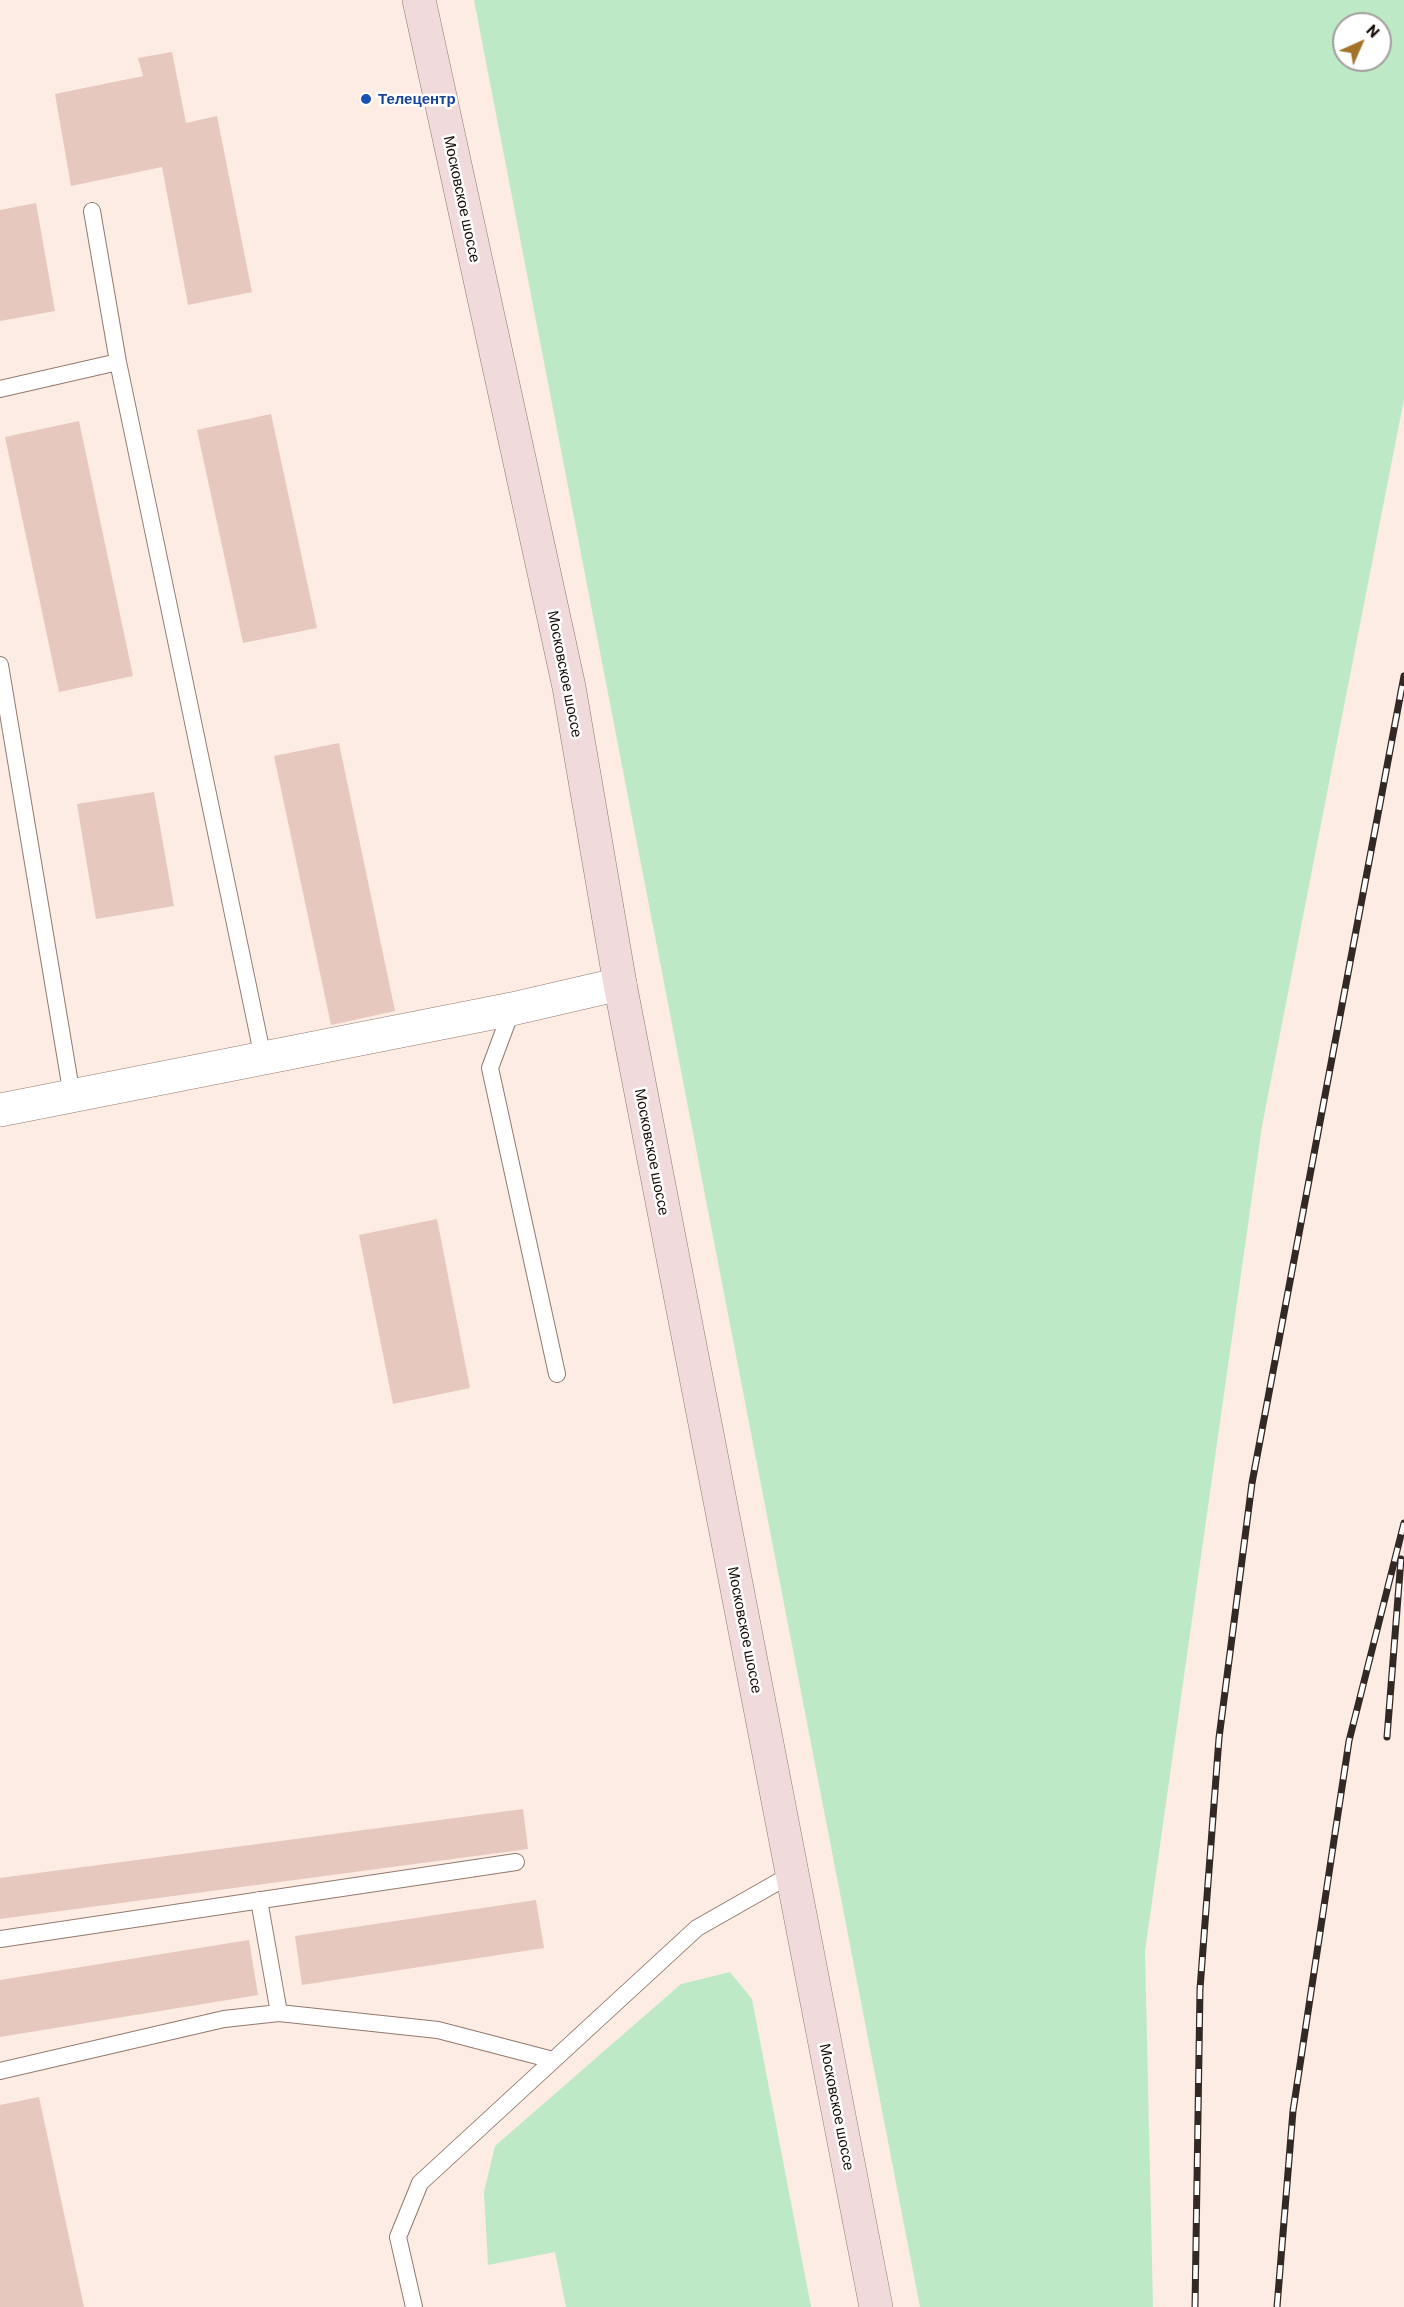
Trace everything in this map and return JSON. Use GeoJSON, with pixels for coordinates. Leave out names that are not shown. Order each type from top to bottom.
{"type":"FeatureCollection","features":[{"type":"Feature","properties":{"kind":"main road","name":"Московское шоссе"},"geometry":{"type":"LineString","coordinates":[[419,0],[569,687],[620,984],[876,2307]]}},
{"type":"Feature","properties":{"kind":"street"},"geometry":{"type":"LineString","coordinates":[[0,1110],[512,1009],[620,984]]}},
{"type":"Feature","properties":{"kind":"lane"},"geometry":{"type":"LineString","coordinates":[[92,211],[117,362],[263,1058]]}},
{"type":"Feature","properties":{"kind":"lane"},"geometry":{"type":"LineString","coordinates":[[0,389],[117,362]]}},
{"type":"Feature","properties":{"kind":"lane"},"geometry":{"type":"LineString","coordinates":[[0,665],[72,1096]]}},
{"type":"Feature","properties":{"kind":"lane"},"geometry":{"type":"LineString","coordinates":[[512,1009],[490,1068],[557,1374]]}},
{"type":"Feature","properties":{"kind":"lane"},"geometry":{"type":"LineString","coordinates":[[0,1939],[516,1862]]}},
{"type":"Feature","properties":{"kind":"lane"},"geometry":{"type":"LineString","coordinates":[[414,2307],[399,2237],[420,2183],[697,1928],[792,1874]]}},
{"type":"Feature","properties":{"kind":"lane"},"geometry":{"type":"LineString","coordinates":[[259,1900],[279,2013]]}},
{"type":"Feature","properties":{"kind":"lane"},"geometry":{"type":"LineString","coordinates":[[0,2071],[224,2019],[279,2013],[438,2030],[554,2060]]}},
{"type":"Feature","properties":{"kind":"green space"},"geometry":{"type":"Polygon","coordinates":[[[474,0],[1404,0],[1404,399],[1262,1126],[1145,1951],[1153,2307],[920,2307],[474,0]]]}},
{"type":"Feature","properties":{"kind":"green space"},"geometry":{"type":"Polygon","coordinates":[[[730,1972],[752,1999],[811,2307],[566,2307],[555,2252],[488,2265],[484,2192],[495,2146],[681,1984],[730,1972]]]}},
{"type":"Feature","properties":{"kind":"building"},"geometry":{"type":"Polygon","coordinates":[[[172,52],[186,123],[217,116],[252,292],[188,305],[162,167],[71,186],[55,94],[143,76],[138,58],[172,52]]]}},
{"type":"Feature","properties":{"kind":"building"},"geometry":{"type":"Polygon","coordinates":[[[36,203],[55,311],[0,321],[0,210],[36,203]]]}},
{"type":"Feature","properties":{"kind":"building"},"geometry":{"type":"Polygon","coordinates":[[[271,414],[317,628],[243,643],[197,430],[271,414]]]}},
{"type":"Feature","properties":{"kind":"building"},"geometry":{"type":"Polygon","coordinates":[[[79,421],[133,676],[59,692],[5,437],[79,421]]]}},
{"type":"Feature","properties":{"kind":"building"},"geometry":{"type":"Polygon","coordinates":[[[339,743],[395,1011],[331,1025],[274,756],[339,743]]]}},
{"type":"Feature","properties":{"kind":"building"},"geometry":{"type":"Polygon","coordinates":[[[154,792],[174,906],[96,919],[77,804],[154,792]]]}},
{"type":"Feature","properties":{"kind":"building"},"geometry":{"type":"Polygon","coordinates":[[[437,1219],[470,1388],[393,1404],[359,1235],[437,1219]]]}},
{"type":"Feature","properties":{"kind":"building"},"geometry":{"type":"Polygon","coordinates":[[[523,1809],[528,1849],[0,1919],[0,1878],[523,1809]]]}},
{"type":"Feature","properties":{"kind":"building"},"geometry":{"type":"Polygon","coordinates":[[[536,1900],[544,1948],[302,1985],[295,1936],[536,1900]]]}},
{"type":"Feature","properties":{"kind":"building"},"geometry":{"type":"Polygon","coordinates":[[[249,1940],[258,1995],[0,2037],[0,1980],[249,1940]]]}},
{"type":"Feature","properties":{"kind":"building"},"geometry":{"type":"Polygon","coordinates":[[[39,2097],[84,2307],[0,2307],[0,2105],[39,2097]]]}},
{"type":"Feature","properties":{"kind":"railway"},"geometry":{"type":"LineString","coordinates":[[1195,2307],[1200,1989],[1219,1738],[1252,1483],[1404,676]]}},
{"type":"Feature","properties":{"kind":"railway"},"geometry":{"type":"LineString","coordinates":[[1277,2307],[1293,2111],[1349,1741],[1404,1523]]}},
{"type":"Feature","properties":{"kind":"railway"},"geometry":{"type":"LineString","coordinates":[[1387,1737],[1401,1559]]}},
{"type":"Feature","properties":{"kind":"place","name":"Телецентр"},"geometry":{"type":"Point","coordinates":[366,99]}}]}
